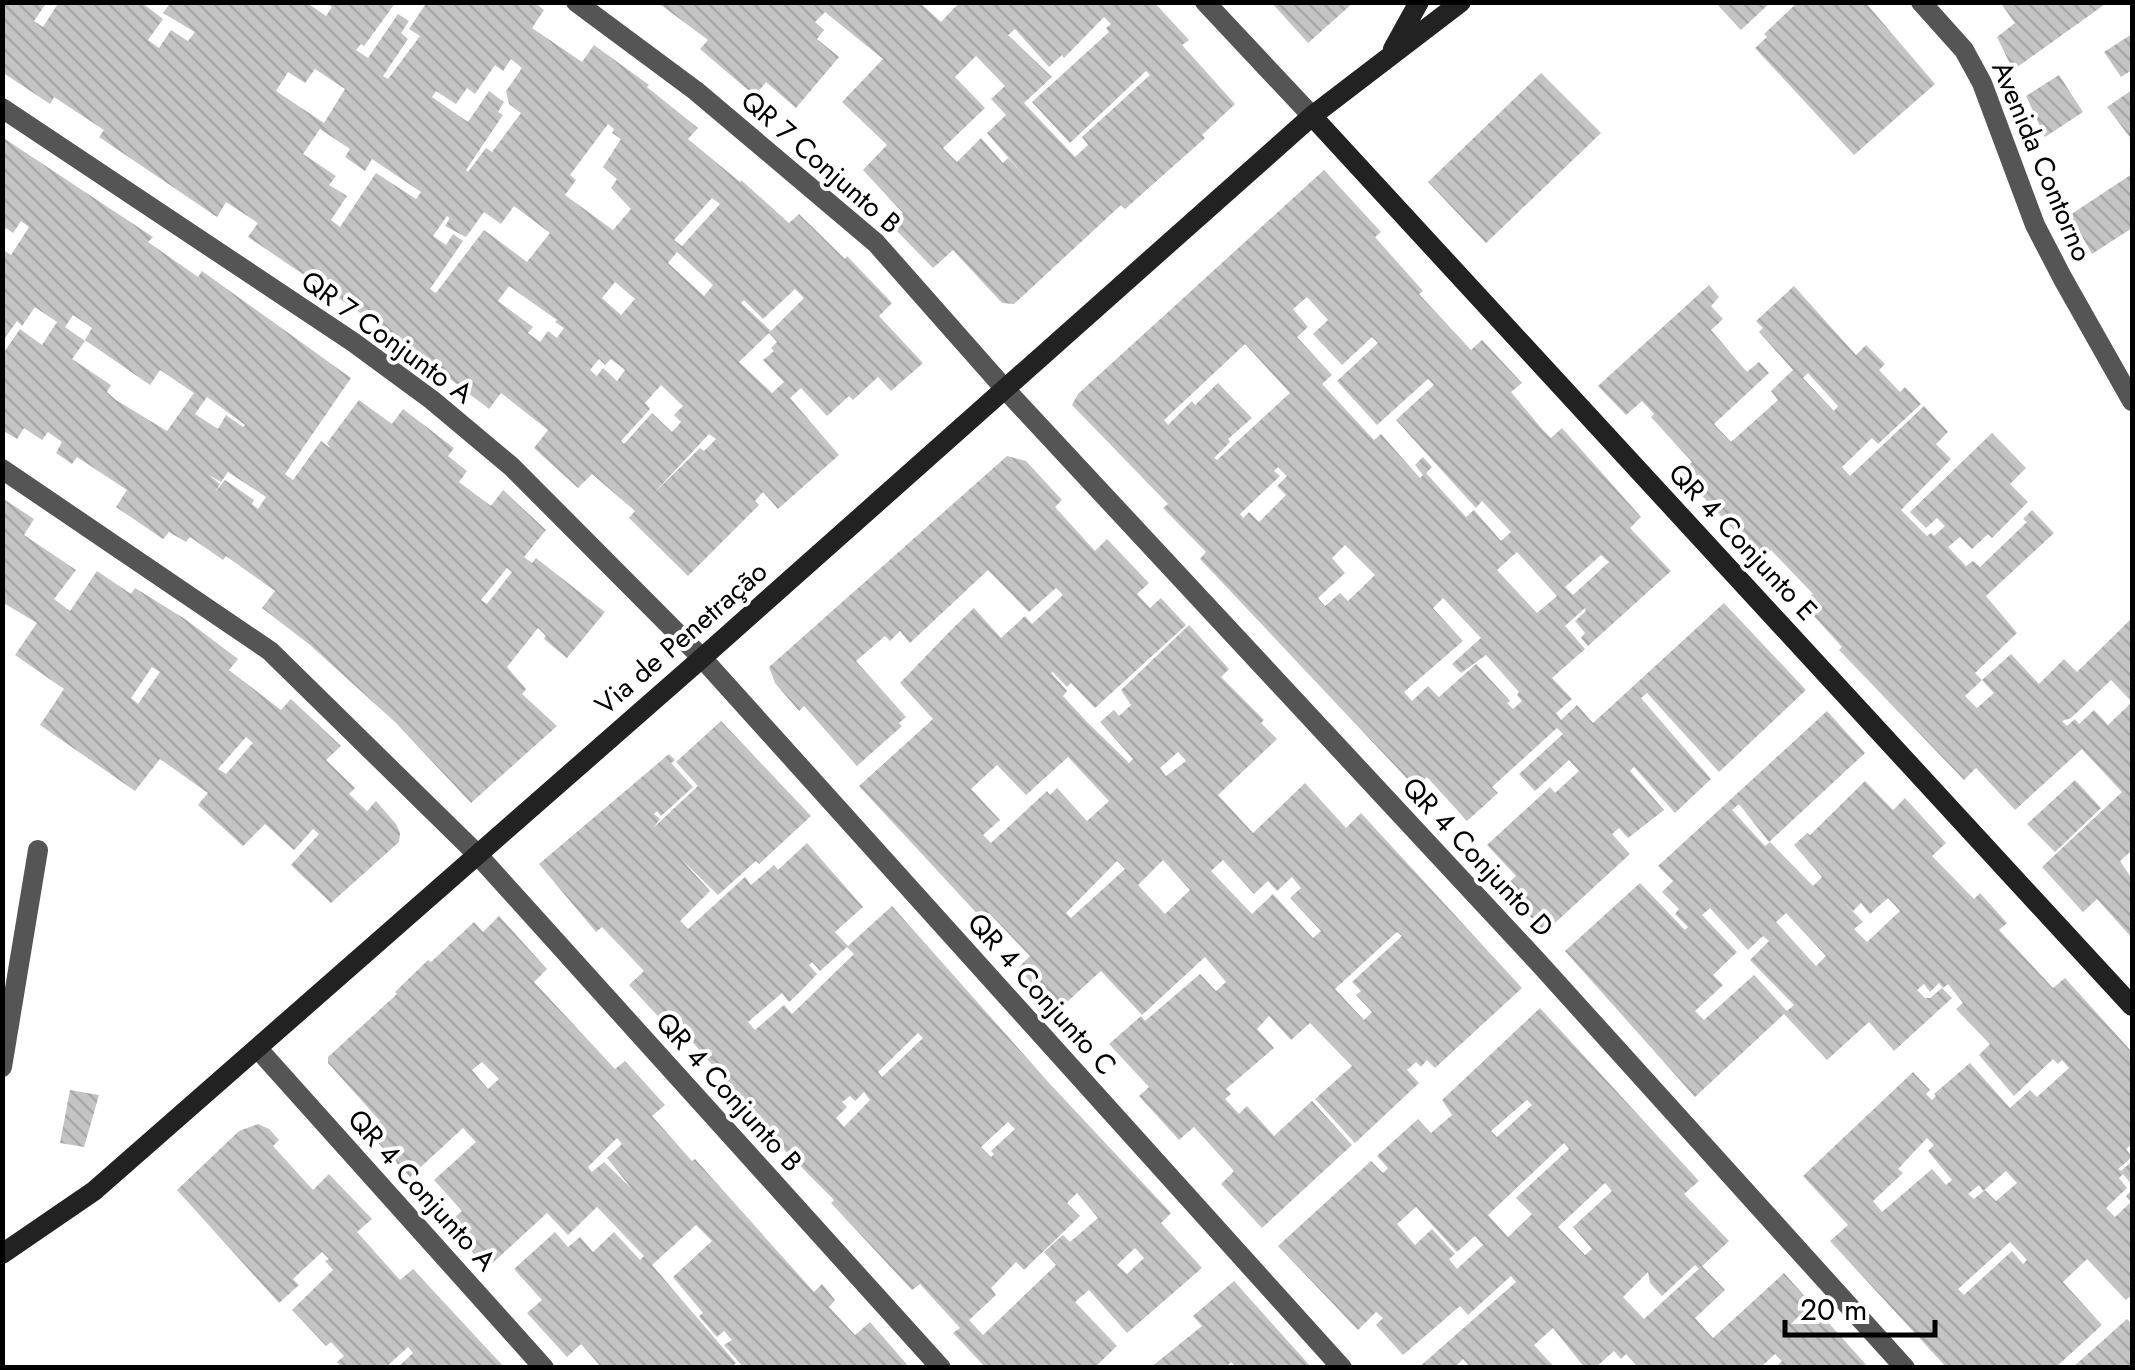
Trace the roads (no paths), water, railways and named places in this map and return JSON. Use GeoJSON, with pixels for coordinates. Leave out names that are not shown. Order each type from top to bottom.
{"type":"FeatureCollection","features":[{"type":"Feature","properties":{"kind":"street","name":"QR 7 Conjunto B"},"geometry":{"type":"LineString","coordinates":[[576,2],[696,91],[876,243],[1005,389]]}},
{"type":"Feature","properties":{"kind":"street"},"geometry":{"type":"LineString","coordinates":[[1205,2],[1312,116]]}},
{"type":"Feature","properties":{"kind":"street","name":"Via de Penetração"},"geometry":{"type":"LineString","coordinates":[[1390,55],[1419,2]]}},
{"type":"Feature","properties":{"kind":"street","name":"Via de Penetração"},"geometry":{"type":"LineString","coordinates":[[2,1254],[94,1191],[1312,116],[1461,2]]}},
{"type":"Feature","properties":{"kind":"street","name":"Avenida Contorno"},"geometry":{"type":"LineString","coordinates":[[1921,2],[1964,50],[1982,83],[2036,225],[2062,280],[2132,401]]}},
{"type":"Feature","properties":{"kind":"street","name":"QR 7 Conjunto A"},"geometry":{"type":"LineString","coordinates":[[2,108],[353,342],[432,400],[512,466],[702,658]]}},
{"type":"Feature","properties":{"kind":"street","name":"QR 4 Conjunto E"},"geometry":{"type":"LineString","coordinates":[[1312,116],[2132,1006]]}},
{"type":"Feature","properties":{"kind":"street","name":"QR 4 Conjunto D"},"geometry":{"type":"LineString","coordinates":[[1005,389],[1538,962],[1905,1368]]}},
{"type":"Feature","properties":{"kind":"street"},"geometry":{"type":"LineString","coordinates":[[2,469],[270,651],[476,853]]}},
{"type":"Feature","properties":{"kind":"street","name":"QR 4 Conjunto C"},"geometry":{"type":"LineString","coordinates":[[702,658],[1342,1368]]}},
{"type":"Feature","properties":{"kind":"street"},"geometry":{"type":"LineString","coordinates":[[2,1067],[38,850]]}},
{"type":"Feature","properties":{"kind":"street","name":"QR 4 Conjunto B"},"geometry":{"type":"LineString","coordinates":[[476,853],[941,1368]]}},
{"type":"Feature","properties":{"kind":"street","name":"QR 4 Conjunto A"},"geometry":{"type":"LineString","coordinates":[[258,1050],[544,1368]]}}]}
